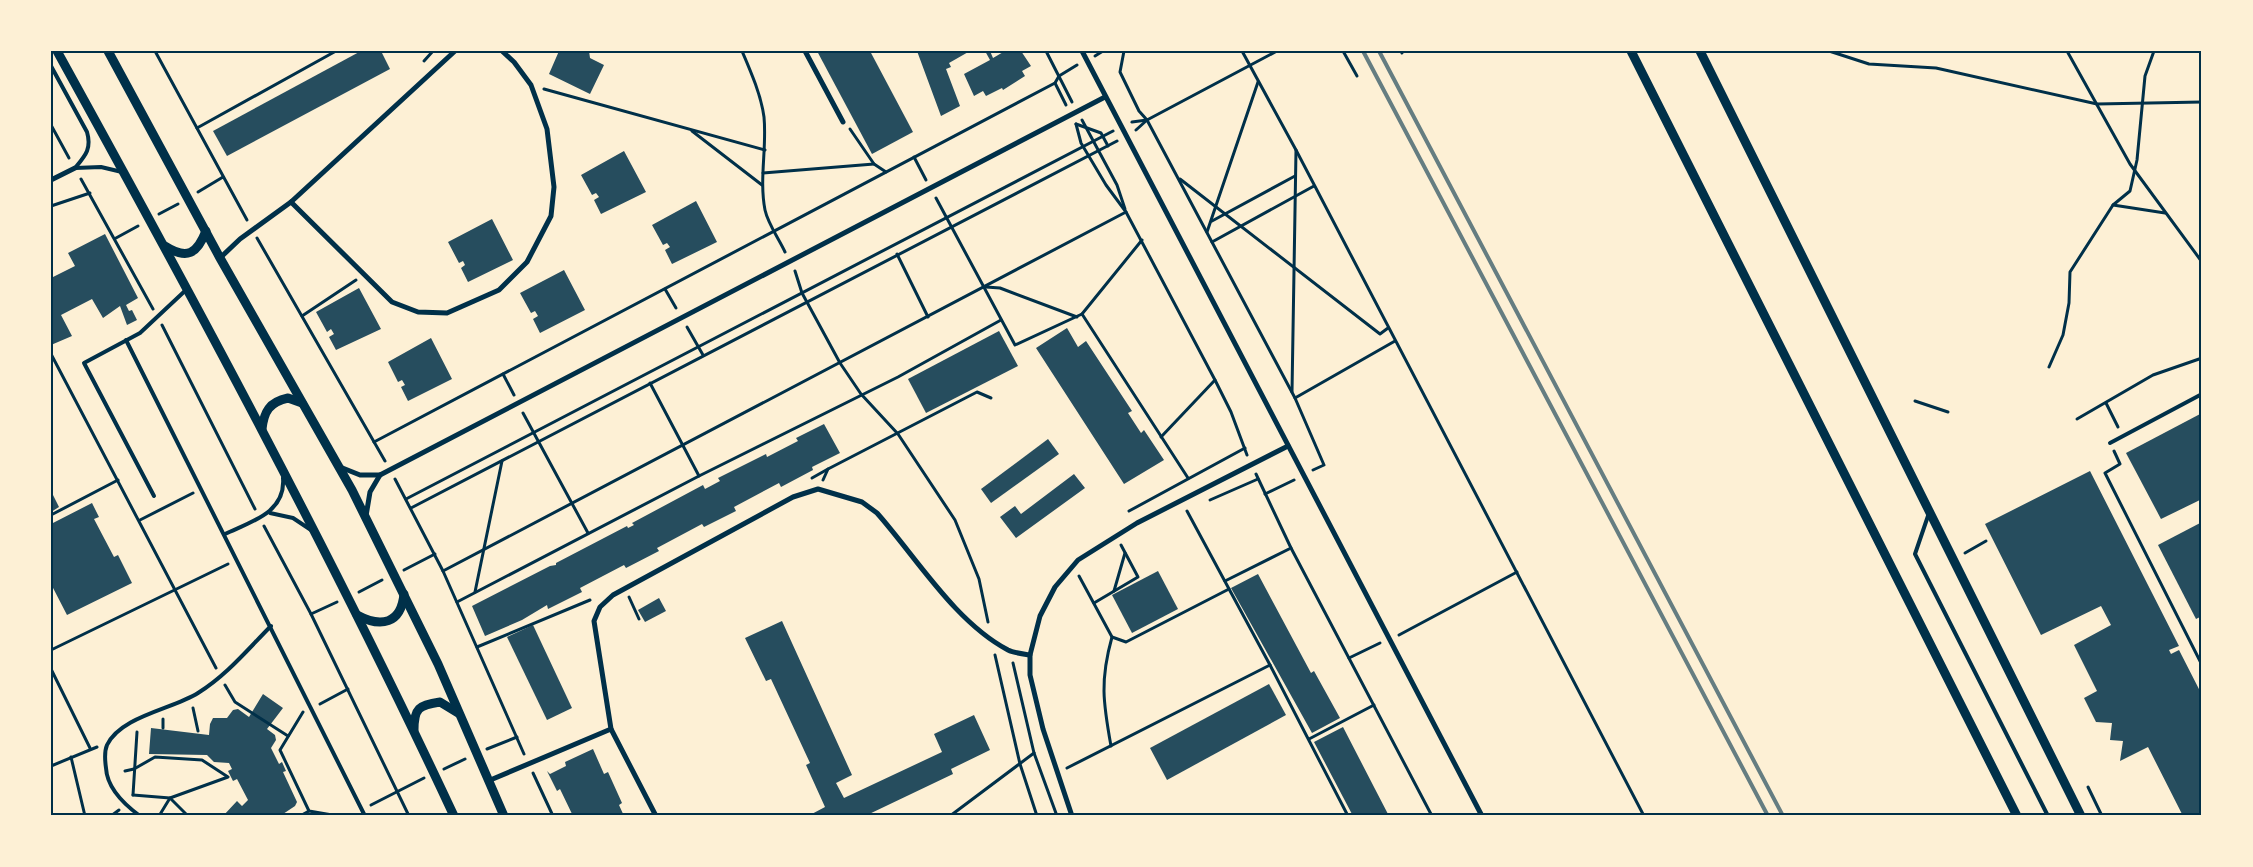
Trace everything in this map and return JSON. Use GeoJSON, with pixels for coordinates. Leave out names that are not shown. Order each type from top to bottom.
{"type":"FeatureCollection","features":[{"type":"Feature","properties":{"kind":"street"},"geometry":{"type":"LineString","coordinates":[[57,51],[262,429],[316,534],[454,816]]}},
{"type":"Feature","properties":{"kind":"street"},"geometry":{"type":"LineString","coordinates":[[108,51],[220,258],[340,467],[366,516],[404,592],[504,816]]}},
{"type":"Feature","properties":{"kind":"street"},"geometry":{"type":"LineString","coordinates":[[220,258],[240,239],[291,202],[455,51]]}},
{"type":"Feature","properties":{"kind":"street"},"geometry":{"type":"LineString","coordinates":[[291,202],[392,302],[418,312],[447,313],[499,290],[528,262],[551,216],[554,186],[547,129],[530,85],[514,62],[502,51]]}},
{"type":"Feature","properties":{"kind":"street"},"geometry":{"type":"LineString","coordinates":[[805,51],[843,122]]}},
{"type":"Feature","properties":{"kind":"street"},"geometry":{"type":"LineString","coordinates":[[1082,51],[1482,816]]}},
{"type":"Feature","properties":{"kind":"street"},"geometry":{"type":"LineString","coordinates":[[1632,51],[2017,816]]}},
{"type":"Feature","properties":{"kind":"street"},"geometry":{"type":"LineString","coordinates":[[1700,51],[2081,816]]}},
{"type":"Feature","properties":{"kind":"street"},"geometry":{"type":"LineString","coordinates":[[340,467],[360,475],[380,475],[1105,97]]}},
{"type":"Feature","properties":{"kind":"street"},"geometry":{"type":"LineString","coordinates":[[51,180],[75,168]]}},
{"type":"Feature","properties":{"kind":"street"},"geometry":{"type":"LineString","coordinates":[[163,244],[180,254],[192,252],[200,246],[206,231]]}},
{"type":"Feature","properties":{"kind":"street"},"geometry":{"type":"LineString","coordinates":[[262,429],[264,414],[270,405],[288,398],[302,403]]}},
{"type":"Feature","properties":{"kind":"street"},"geometry":{"type":"LineString","coordinates":[[1072,816],[1043,729],[1030,675],[1030,655],[1040,616],[1055,587],[1078,560],[1137,523],[1288,446]]}},
{"type":"Feature","properties":{"kind":"street"},"geometry":{"type":"LineString","coordinates":[[366,516],[370,492],[380,475]]}},
{"type":"Feature","properties":{"kind":"street"},"geometry":{"type":"LineString","coordinates":[[656,816],[611,729],[594,620],[600,607],[613,595],[793,497],[818,489],[862,502],[877,514],[961,612],[992,640],[1010,651],[1030,655]]}},
{"type":"Feature","properties":{"kind":"street"},"geometry":{"type":"LineString","coordinates":[[356,615],[368,621],[385,622],[396,617],[402,608],[404,592]]}},
{"type":"Feature","properties":{"kind":"street"},"geometry":{"type":"LineString","coordinates":[[414,733],[414,717],[419,708],[428,703],[440,702],[458,713]]}},
{"type":"Feature","properties":{"kind":"street"},"geometry":{"type":"LineString","coordinates":[[488,781],[611,729]]}},
{"type":"Feature","properties":{"kind":"lane"},"geometry":{"type":"LineString","coordinates":[[51,66],[87,132],[91,143],[88,153],[75,168]]}},
{"type":"Feature","properties":{"kind":"lane"},"geometry":{"type":"LineString","coordinates":[[75,168],[100,166],[124,173]]}},
{"type":"Feature","properties":{"kind":"lane"},"geometry":{"type":"LineString","coordinates":[[154,496],[84,363],[151,324],[187,289]]}},
{"type":"Feature","properties":{"kind":"lane"},"geometry":{"type":"LineString","coordinates":[[126,340],[365,816]]}},
{"type":"Feature","properties":{"kind":"lane"},"geometry":{"type":"LineString","coordinates":[[2110,443],[2202,394]]}},
{"type":"Feature","properties":{"kind":"lane"},"geometry":{"type":"LineString","coordinates":[[225,534],[270,513],[280,494],[283,482],[282,470]]}},
{"type":"Feature","properties":{"kind":"lane"},"geometry":{"type":"LineString","coordinates":[[270,513],[293,518],[316,534]]}},
{"type":"Feature","properties":{"kind":"lane"},"geometry":{"type":"LineString","coordinates":[[1929,513],[1915,554],[2048,816]]}},
{"type":"Feature","properties":{"kind":"lane"},"geometry":{"type":"LineString","coordinates":[[140,816],[126,806],[113,789],[106,771],[107,745],[124,726],[191,697],[221,678],[271,626]]}},
{"type":"Feature","properties":{"kind":"path"},"geometry":{"type":"LineString","coordinates":[[155,51],[253,231],[386,462]]}},
{"type":"Feature","properties":{"kind":"path"},"geometry":{"type":"LineString","coordinates":[[197,128],[336,51]]}},
{"type":"Feature","properties":{"kind":"path"},"geometry":{"type":"LineString","coordinates":[[418,67],[433,51]]}},
{"type":"Feature","properties":{"kind":"path"},"geometry":{"type":"LineString","coordinates":[[742,51],[755,81],[764,116],[765,150],[762,186],[766,212],[786,253]]}},
{"type":"Feature","properties":{"kind":"path"},"geometry":{"type":"LineString","coordinates":[[1046,51],[1117,185],[1126,212]]}},
{"type":"Feature","properties":{"kind":"path"},"geometry":{"type":"LineString","coordinates":[[1094,56],[1103,51]]}},
{"type":"Feature","properties":{"kind":"path"},"geometry":{"type":"LineString","coordinates":[[1124,51],[1120,72],[1139,111],[1147,120],[1296,398],[1324,465]]}},
{"type":"Feature","properties":{"kind":"path"},"geometry":{"type":"LineString","coordinates":[[1242,51],[1296,150],[1644,816]]}},
{"type":"Feature","properties":{"kind":"path"},"geometry":{"type":"LineString","coordinates":[[1134,132],[1147,120],[1277,51]]}},
{"type":"Feature","properties":{"kind":"path"},"geometry":{"type":"LineString","coordinates":[[1343,51],[1356,76]]}},
{"type":"Feature","properties":{"kind":"path"},"geometry":{"type":"LineString","coordinates":[[1829,51],[1869,64],[1936,68],[2098,104],[2202,102]]}},
{"type":"Feature","properties":{"kind":"path"},"geometry":{"type":"LineString","coordinates":[[2067,51],[2130,164],[2202,262]]}},
{"type":"Feature","properties":{"kind":"path"},"geometry":{"type":"LineString","coordinates":[[2049,367],[2063,335],[2069,303],[2070,272],[2113,205],[2130,191],[2137,160],[2146,76],[2154,51]]}},
{"type":"Feature","properties":{"kind":"path"},"geometry":{"type":"LineString","coordinates":[[374,442],[1055,83],[1059,76],[1078,65]]}},
{"type":"Feature","properties":{"kind":"path"},"geometry":{"type":"LineString","coordinates":[[1207,232],[1258,82]]}},
{"type":"Feature","properties":{"kind":"path"},"geometry":{"type":"LineString","coordinates":[[1055,83],[1067,107]]}},
{"type":"Feature","properties":{"kind":"path"},"geometry":{"type":"LineString","coordinates":[[530,85],[765,150]]}},
{"type":"Feature","properties":{"kind":"path"},"geometry":{"type":"LineString","coordinates":[[1130,123],[1147,120]]}},
{"type":"Feature","properties":{"kind":"path"},"geometry":{"type":"LineString","coordinates":[[843,122],[854,133],[874,164],[886,172]]}},
{"type":"Feature","properties":{"kind":"path"},"geometry":{"type":"LineString","coordinates":[[1108,146],[1101,133],[1076,124],[1088,157],[1126,212],[1142,240],[1215,380],[1231,412],[1258,480],[1291,548],[1432,816]]}},
{"type":"Feature","properties":{"kind":"path"},"geometry":{"type":"LineString","coordinates":[[51,125],[116,238],[155,311]]}},
{"type":"Feature","properties":{"kind":"path"},"geometry":{"type":"LineString","coordinates":[[691,130],[762,186]]}},
{"type":"Feature","properties":{"kind":"path"},"geometry":{"type":"LineString","coordinates":[[406,499],[1112,132]]}},
{"type":"Feature","properties":{"kind":"path"},"geometry":{"type":"LineString","coordinates":[[411,508],[650,382],[1117,141]]}},
{"type":"Feature","properties":{"kind":"path"},"geometry":{"type":"LineString","coordinates":[[1292,393],[1296,150]]}},
{"type":"Feature","properties":{"kind":"path"},"geometry":{"type":"LineString","coordinates":[[914,157],[926,180]]}},
{"type":"Feature","properties":{"kind":"path"},"geometry":{"type":"LineString","coordinates":[[763,173],[874,164]]}},
{"type":"Feature","properties":{"kind":"path"},"geometry":{"type":"LineString","coordinates":[[1211,221],[1295,176]]}},
{"type":"Feature","properties":{"kind":"path"},"geometry":{"type":"LineString","coordinates":[[116,238],[224,177]]}},
{"type":"Feature","properties":{"kind":"path"},"geometry":{"type":"LineString","coordinates":[[1178,177],[1380,334],[1388,328]]}},
{"type":"Feature","properties":{"kind":"path"},"geometry":{"type":"LineString","coordinates":[[1212,242],[1314,186]]}},
{"type":"Feature","properties":{"kind":"path"},"geometry":{"type":"LineString","coordinates":[[51,206],[90,193]]}},
{"type":"Feature","properties":{"kind":"path"},"geometry":{"type":"LineString","coordinates":[[935,197],[1015,345],[1082,314],[1142,240]]}},
{"type":"Feature","properties":{"kind":"path"},"geometry":{"type":"LineString","coordinates":[[2113,205],[2165,213]]}},
{"type":"Feature","properties":{"kind":"path"},"geometry":{"type":"LineString","coordinates":[[443,572],[1126,212]]}},
{"type":"Feature","properties":{"kind":"path"},"geometry":{"type":"LineString","coordinates":[[248,221],[256,215]]}},
{"type":"Feature","properties":{"kind":"path"},"geometry":{"type":"LineString","coordinates":[[897,254],[928,317]]}},
{"type":"Feature","properties":{"kind":"path"},"geometry":{"type":"LineString","coordinates":[[794,270],[802,293],[840,363],[860,394],[898,434],[955,520],[979,579],[1020,764],[1037,816]]}},
{"type":"Feature","properties":{"kind":"path"},"geometry":{"type":"LineString","coordinates":[[302,316],[365,275]]}},
{"type":"Feature","properties":{"kind":"path"},"geometry":{"type":"LineString","coordinates":[[983,287],[1000,288],[1077,317]]}},
{"type":"Feature","properties":{"kind":"path"},"geometry":{"type":"LineString","coordinates":[[665,289],[678,310]]}},
{"type":"Feature","properties":{"kind":"path"},"geometry":{"type":"LineString","coordinates":[[1082,314],[1188,478]]}},
{"type":"Feature","properties":{"kind":"path"},"geometry":{"type":"LineString","coordinates":[[457,602],[699,476],[860,394],[898,377],[1001,320]]}},
{"type":"Feature","properties":{"kind":"path"},"geometry":{"type":"LineString","coordinates":[[162,325],[256,512]]}},
{"type":"Feature","properties":{"kind":"path"},"geometry":{"type":"LineString","coordinates":[[687,327],[703,355]]}},
{"type":"Feature","properties":{"kind":"path"},"geometry":{"type":"LineString","coordinates":[[1296,398],[1395,341]]}},
{"type":"Feature","properties":{"kind":"path"},"geometry":{"type":"LineString","coordinates":[[51,354],[177,590],[234,702],[288,736]]}},
{"type":"Feature","properties":{"kind":"path"},"geometry":{"type":"LineString","coordinates":[[2077,419],[2153,375],[2202,358]]}},
{"type":"Feature","properties":{"kind":"path"},"geometry":{"type":"LineString","coordinates":[[503,374],[514,395]]}},
{"type":"Feature","properties":{"kind":"path"},"geometry":{"type":"LineString","coordinates":[[1161,437],[1215,380]]}},
{"type":"Feature","properties":{"kind":"path"},"geometry":{"type":"LineString","coordinates":[[650,382],[699,476]]}},
{"type":"Feature","properties":{"kind":"path"},"geometry":{"type":"LineString","coordinates":[[818,489],[828,469],[977,392],[991,398]]}},
{"type":"Feature","properties":{"kind":"path"},"geometry":{"type":"LineString","coordinates":[[1915,401],[1948,412]]}},
{"type":"Feature","properties":{"kind":"path"},"geometry":{"type":"LineString","coordinates":[[2106,403],[2120,431]]}},
{"type":"Feature","properties":{"kind":"path"},"geometry":{"type":"LineString","coordinates":[[523,413],[540,441],[588,533]]}},
{"type":"Feature","properties":{"kind":"path"},"geometry":{"type":"LineString","coordinates":[[2110,443],[2120,464],[2105,473],[2202,665]]}},
{"type":"Feature","properties":{"kind":"path"},"geometry":{"type":"LineString","coordinates":[[1129,511],[1245,448]]}},
{"type":"Feature","properties":{"kind":"path"},"geometry":{"type":"LineString","coordinates":[[475,593],[502,460]]}},
{"type":"Feature","properties":{"kind":"path"},"geometry":{"type":"LineString","coordinates":[[395,479],[443,572],[553,816]]}},
{"type":"Feature","properties":{"kind":"path"},"geometry":{"type":"LineString","coordinates":[[51,515],[118,480]]}},
{"type":"Feature","properties":{"kind":"path"},"geometry":{"type":"LineString","coordinates":[[1204,503],[1258,480]]}},
{"type":"Feature","properties":{"kind":"path"},"geometry":{"type":"LineString","coordinates":[[140,520],[200,489]]}},
{"type":"Feature","properties":{"kind":"path"},"geometry":{"type":"LineString","coordinates":[[1178,515],[1196,507]]}},
{"type":"Feature","properties":{"kind":"path"},"geometry":{"type":"LineString","coordinates":[[1186,511],[1270,665],[1348,816]]}},
{"type":"Feature","properties":{"kind":"path"},"geometry":{"type":"LineString","coordinates":[[264,526],[311,614],[409,816]]}},
{"type":"Feature","properties":{"kind":"path"},"geometry":{"type":"LineString","coordinates":[[1114,548],[1128,541]]}},
{"type":"Feature","properties":{"kind":"path"},"geometry":{"type":"LineString","coordinates":[[1094,603],[1138,577],[1120,545]]}},
{"type":"Feature","properties":{"kind":"path"},"geometry":{"type":"LineString","coordinates":[[1225,581],[1291,548]]}},
{"type":"Feature","properties":{"kind":"path"},"geometry":{"type":"LineString","coordinates":[[1114,591],[1125,553]]}},
{"type":"Feature","properties":{"kind":"path"},"geometry":{"type":"LineString","coordinates":[[403,570],[434,554]]}},
{"type":"Feature","properties":{"kind":"path"},"geometry":{"type":"LineString","coordinates":[[51,650],[237,559]]}},
{"type":"Feature","properties":{"kind":"path"},"geometry":{"type":"LineString","coordinates":[[1074,583],[1086,569]]}},
{"type":"Feature","properties":{"kind":"path"},"geometry":{"type":"LineString","coordinates":[[1349,658],[1411,630],[1517,572]]}},
{"type":"Feature","properties":{"kind":"path"},"geometry":{"type":"LineString","coordinates":[[1079,575],[1112,637],[1104,674],[1104,707],[1111,746]]}},
{"type":"Feature","properties":{"kind":"path"},"geometry":{"type":"LineString","coordinates":[[355,594],[387,578]]}},
{"type":"Feature","properties":{"kind":"path"},"geometry":{"type":"LineString","coordinates":[[624,589],[639,619]]}},
{"type":"Feature","properties":{"kind":"path"},"geometry":{"type":"LineString","coordinates":[[1112,637],[1126,642],[1230,590]]}},
{"type":"Feature","properties":{"kind":"path"},"geometry":{"type":"LineString","coordinates":[[477,647],[592,600]]}},
{"type":"Feature","properties":{"kind":"path"},"geometry":{"type":"LineString","coordinates":[[311,614],[339,601]]}},
{"type":"Feature","properties":{"kind":"path"},"geometry":{"type":"LineString","coordinates":[[1067,768],[1270,665]]}},
{"type":"Feature","properties":{"kind":"path"},"geometry":{"type":"LineString","coordinates":[[51,669],[90,748]]}},
{"type":"Feature","properties":{"kind":"path"},"geometry":{"type":"LineString","coordinates":[[309,811],[280,750],[302,713],[348,689]]}},
{"type":"Feature","properties":{"kind":"path"},"geometry":{"type":"LineString","coordinates":[[191,697],[198,731]]}},
{"type":"Feature","properties":{"kind":"path"},"geometry":{"type":"LineString","coordinates":[[1309,739],[1374,705]]}},
{"type":"Feature","properties":{"kind":"path"},"geometry":{"type":"LineString","coordinates":[[126,806],[132,801],[133,795],[137,720]]}},
{"type":"Feature","properties":{"kind":"path"},"geometry":{"type":"LineString","coordinates":[[486,749],[517,737]]}},
{"type":"Feature","properties":{"kind":"path"},"geometry":{"type":"LineString","coordinates":[[51,766],[90,748],[107,745]]}},
{"type":"Feature","properties":{"kind":"path"},"geometry":{"type":"LineString","coordinates":[[950,816],[1034,753]]}},
{"type":"Feature","properties":{"kind":"path"},"geometry":{"type":"LineString","coordinates":[[71,757],[85,816]]}},
{"type":"Feature","properties":{"kind":"path"},"geometry":{"type":"LineString","coordinates":[[125,771],[134,769],[155,757],[202,760],[229,776],[170,798],[133,795]]}},
{"type":"Feature","properties":{"kind":"path"},"geometry":{"type":"LineString","coordinates":[[442,770],[468,757]]}},
{"type":"Feature","properties":{"kind":"path"},"geometry":{"type":"LineString","coordinates":[[1064,759],[1070,776]]}},
{"type":"Feature","properties":{"kind":"path"},"geometry":{"type":"LineString","coordinates":[[362,810],[426,777]]}},
{"type":"Feature","properties":{"kind":"path"},"geometry":{"type":"LineString","coordinates":[[2088,787],[2102,816]]}},
{"type":"Feature","properties":{"kind":"path"},"geometry":{"type":"LineString","coordinates":[[159,816],[170,798]]}},
{"type":"Feature","properties":{"kind":"path"},"geometry":{"type":"LineString","coordinates":[[170,798],[188,816]]}},
{"type":"Feature","properties":{"kind":"path"},"geometry":{"type":"LineString","coordinates":[[300,816],[309,811],[338,816]]}},
{"type":"Feature","properties":{"kind":"building"},"geometry":{"type":"Polygon","coordinates":[[[361,51],[381,51],[390,69],[227,156],[213,131],[361,51]]]}},
{"type":"Feature","properties":{"kind":"building"},"geometry":{"type":"Polygon","coordinates":[[[559,51],[589,51],[590,58],[604,65],[590,94],[549,74],[559,51]]]}},
{"type":"Feature","properties":{"kind":"building"},"geometry":{"type":"Polygon","coordinates":[[[817,51],[870,51],[913,132],[872,154],[817,51]]]}},
{"type":"Feature","properties":{"kind":"building"},"geometry":{"type":"Polygon","coordinates":[[[917,51],[970,51],[949,63],[951,67],[946,69],[960,106],[941,116],[917,51]]]}},
{"type":"Feature","properties":{"kind":"building"},"geometry":{"type":"Polygon","coordinates":[[[985,51],[990,51],[993,58],[1005,51],[1021,51],[1031,66],[1022,71],[1025,76],[1003,90],[1002,88],[986,96],[983,91],[974,96],[964,74],[990,60],[985,51]]]}},
{"type":"Feature","properties":{"kind":"building"},"geometry":{"type":"Polygon","coordinates":[[[624,151],[646,192],[601,214],[594,200],[599,197],[596,193],[592,195],[581,175],[624,151]]]}},
{"type":"Feature","properties":{"kind":"building"},"geometry":{"type":"Polygon","coordinates":[[[696,201],[717,242],[672,264],[665,250],[670,247],[667,243],[663,245],[652,225],[696,201]]]}},
{"type":"Feature","properties":{"kind":"building"},"geometry":{"type":"Polygon","coordinates":[[[492,219],[513,260],[468,282],[461,268],[465,265],[463,261],[459,263],[448,242],[492,219]]]}},
{"type":"Feature","properties":{"kind":"building"},"geometry":{"type":"Polygon","coordinates":[[[105,234],[138,298],[126,305],[129,311],[132,310],[137,320],[127,325],[120,306],[103,318],[92,299],[61,315],[72,336],[51,345],[51,278],[75,266],[68,253],[105,234]]]}},
{"type":"Feature","properties":{"kind":"building"},"geometry":{"type":"Polygon","coordinates":[[[564,270],[585,310],[540,333],[533,319],[538,316],[535,311],[531,313],[520,293],[564,270]]]}},
{"type":"Feature","properties":{"kind":"building"},"geometry":{"type":"Polygon","coordinates":[[[359,288],[381,329],[336,350],[329,337],[334,334],[331,329],[327,332],[316,312],[359,288]]]}},
{"type":"Feature","properties":{"kind":"building"},"geometry":{"type":"Polygon","coordinates":[[[1067,328],[1078,347],[1086,341],[1132,411],[1128,413],[1141,433],[1144,430],[1164,460],[1124,484],[1036,348],[1067,328]]]}},
{"type":"Feature","properties":{"kind":"building"},"geometry":{"type":"Polygon","coordinates":[[[999,331],[1018,366],[926,413],[908,379],[999,331]]]}},
{"type":"Feature","properties":{"kind":"building"},"geometry":{"type":"Polygon","coordinates":[[[431,338],[452,379],[408,401],[401,387],[405,385],[402,380],[398,382],[388,362],[431,338]]]}},
{"type":"Feature","properties":{"kind":"building"},"geometry":{"type":"Polygon","coordinates":[[[2202,413],[2202,499],[2161,519],[2126,453],[2202,413]]]}},
{"type":"Feature","properties":{"kind":"building"},"geometry":{"type":"Polygon","coordinates":[[[824,424],[840,453],[812,467],[813,470],[781,487],[779,483],[734,507],[736,511],[704,527],[702,524],[657,548],[659,551],[626,568],[624,565],[580,588],[582,592],[548,609],[547,605],[522,620],[485,636],[472,606],[550,566],[556,565],[556,563],[627,526],[628,528],[634,525],[632,523],[703,485],[705,489],[720,481],[718,478],[766,454],[767,457],[798,441],[796,438],[824,424]]]}},
{"type":"Feature","properties":{"kind":"building"},"geometry":{"type":"Polygon","coordinates":[[[1048,439],[1059,454],[991,503],[981,489],[1048,439]]]}},
{"type":"Feature","properties":{"kind":"building"},"geometry":{"type":"Polygon","coordinates":[[[2090,471],[2179,646],[2169,650],[2171,654],[2179,650],[2202,695],[2202,816],[2183,816],[2148,747],[2120,761],[2123,741],[2110,740],[2112,723],[2096,722],[2084,698],[2097,691],[2074,645],[2111,625],[2101,606],[2041,635],[1985,524],[2090,471]]]}},
{"type":"Feature","properties":{"kind":"building"},"geometry":{"type":"Polygon","coordinates":[[[1074,474],[1085,488],[1016,538],[1000,517],[1015,506],[1021,514],[1074,474]]]}},
{"type":"Feature","properties":{"kind":"building"},"geometry":{"type":"Polygon","coordinates":[[[51,491],[59,507],[51,512],[51,491]]]}},
{"type":"Feature","properties":{"kind":"building"},"geometry":{"type":"Polygon","coordinates":[[[92,503],[99,517],[94,519],[114,557],[118,555],[132,583],[67,615],[51,584],[51,524],[92,503]]]}},
{"type":"Feature","properties":{"kind":"building"},"geometry":{"type":"Polygon","coordinates":[[[2202,522],[2202,616],[2196,619],[2158,545],[2202,522]]]}},
{"type":"Feature","properties":{"kind":"building"},"geometry":{"type":"Polygon","coordinates":[[[1158,571],[1178,609],[1132,633],[1112,595],[1158,571]]]}},
{"type":"Feature","properties":{"kind":"building"},"geometry":{"type":"Polygon","coordinates":[[[1258,574],[1311,673],[1314,671],[1340,718],[1312,733],[1231,588],[1258,574]]]}},
{"type":"Feature","properties":{"kind":"building"},"geometry":{"type":"Polygon","coordinates":[[[659,598],[666,611],[645,622],[638,610],[659,598]]]}},
{"type":"Feature","properties":{"kind":"building"},"geometry":{"type":"Polygon","coordinates":[[[782,621],[852,775],[836,783],[844,798],[942,752],[934,734],[974,715],[990,750],[951,769],[953,774],[865,816],[808,816],[825,807],[806,765],[810,763],[771,679],[766,681],[745,638],[782,621]]]}},
{"type":"Feature","properties":{"kind":"building"},"geometry":{"type":"Polygon","coordinates":[[[533,625],[572,708],[547,720],[507,637],[533,625]]]}},
{"type":"Feature","properties":{"kind":"building"},"geometry":{"type":"Polygon","coordinates":[[[1269,684],[1286,715],[1167,780],[1150,748],[1269,684]]]}},
{"type":"Feature","properties":{"kind":"building"},"geometry":{"type":"Polygon","coordinates":[[[263,694],[283,708],[267,729],[275,735],[276,740],[271,748],[279,764],[282,762],[286,771],[283,772],[297,802],[295,806],[280,816],[223,816],[237,801],[242,806],[248,800],[237,779],[233,781],[228,771],[232,769],[229,763],[214,762],[207,755],[149,754],[151,728],[209,735],[210,724],[213,718],[227,718],[233,710],[238,709],[249,717],[263,694]]]}},
{"type":"Feature","properties":{"kind":"building"},"geometry":{"type":"Polygon","coordinates":[[[1343,727],[1389,816],[1353,816],[1314,742],[1343,727]]]}},
{"type":"Feature","properties":{"kind":"building"},"geometry":{"type":"Polygon","coordinates":[[[593,749],[604,774],[608,772],[622,803],[619,805],[624,816],[573,816],[560,789],[557,791],[547,771],[550,774],[566,766],[565,762],[593,749]]]}},
{"type":"Feature","properties":{"kind":"railway"},"geometry":{"type":"LineString","coordinates":[[1363,51],[1768,816]]}},
{"type":"Feature","properties":{"kind":"railway"},"geometry":{"type":"LineString","coordinates":[[1379,51],[1783,816]]}}]}
